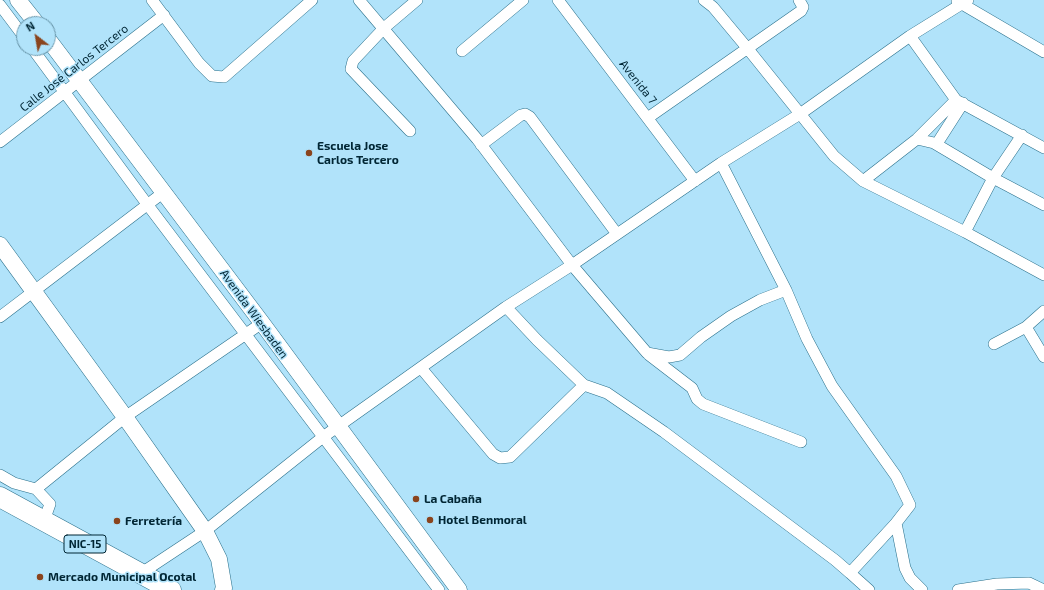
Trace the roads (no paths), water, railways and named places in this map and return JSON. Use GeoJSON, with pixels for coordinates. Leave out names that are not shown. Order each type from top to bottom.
{"type":"FeatureCollection","features":[{"type":"Feature","properties":{"kind":"highway","name":"NIC-15"},"geometry":{"type":"LineString","coordinates":[[0,497],[171,590]]}},
{"type":"Feature","properties":{"kind":"street"},"geometry":{"type":"LineString","coordinates":[[18,0],[31,16]]}},
{"type":"Feature","properties":{"kind":"street"},"geometry":{"type":"LineString","coordinates":[[152,0],[199,63],[212,76],[224,77],[312,0]]}},
{"type":"Feature","properties":{"kind":"street"},"geometry":{"type":"LineString","coordinates":[[359,0],[481,145],[572,265],[647,353],[692,388],[696,399],[703,404],[801,442]]}},
{"type":"Feature","properties":{"kind":"street"},"geometry":{"type":"LineString","coordinates":[[410,131],[351,69],[353,61],[384,28],[418,0]]}},
{"type":"Feature","properties":{"kind":"street"},"geometry":{"type":"LineString","coordinates":[[462,51],[523,0]]}},
{"type":"Feature","properties":{"kind":"street","name":"Avenida 7"},"geometry":{"type":"LineString","coordinates":[[558,0],[649,118],[695,181]]}},
{"type":"Feature","properties":{"kind":"street"},"geometry":{"type":"LineString","coordinates":[[704,0],[714,7],[834,156],[863,181],[965,232],[1044,275]]}},
{"type":"Feature","properties":{"kind":"street"},"geometry":{"type":"LineString","coordinates":[[649,118],[801,11],[803,7],[799,0]]}},
{"type":"Feature","properties":{"kind":"street"},"geometry":{"type":"LineString","coordinates":[[140,574],[205,531],[323,437],[506,307],[572,265],[720,163],[800,114],[961,1],[1044,52]]}},
{"type":"Feature","properties":{"kind":"street"},"geometry":{"type":"LineString","coordinates":[[0,5],[16,26]]}},
{"type":"Feature","properties":{"kind":"street","name":"Calle José Carlos Tercero"},"geometry":{"type":"LineString","coordinates":[[0,142],[164,15]]}},
{"type":"Feature","properties":{"kind":"street"},"geometry":{"type":"LineString","coordinates":[[910,36],[960,101],[1044,148]]}},
{"type":"Feature","properties":{"kind":"street","name":"Avenida Wiesbaden"},"geometry":{"type":"LineString","coordinates":[[56,49],[262,323],[337,427],[459,590]]}},
{"type":"Feature","properties":{"kind":"street","name":"Avenida Wiesbaden"},"geometry":{"type":"LineString","coordinates":[[38,56],[147,204],[439,590]]}},
{"type":"Feature","properties":{"kind":"street"},"geometry":{"type":"LineString","coordinates":[[863,181],[917,139],[960,101]]}},
{"type":"Feature","properties":{"kind":"street"},"geometry":{"type":"LineString","coordinates":[[934,143],[938,142],[960,101]]}},
{"type":"Feature","properties":{"kind":"street"},"geometry":{"type":"LineString","coordinates":[[481,145],[521,115],[525,114],[530,117],[617,234]]}},
{"type":"Feature","properties":{"kind":"street"},"geometry":{"type":"LineString","coordinates":[[965,232],[993,178],[1022,135]]}},
{"type":"Feature","properties":{"kind":"street"},"geometry":{"type":"LineString","coordinates":[[917,139],[934,143],[993,178],[1044,205]]}},
{"type":"Feature","properties":{"kind":"street"},"geometry":{"type":"LineString","coordinates":[[720,163],[786,290],[807,339],[832,386],[896,476],[910,505],[896,523],[850,573]]}},
{"type":"Feature","properties":{"kind":"street"},"geometry":{"type":"LineString","coordinates":[[0,317],[164,192]]}},
{"type":"Feature","properties":{"kind":"street"},"geometry":{"type":"LineString","coordinates":[[0,244],[205,531],[219,559],[224,588],[223,590]]}},
{"type":"Feature","properties":{"kind":"street"},"geometry":{"type":"LineString","coordinates":[[647,353],[669,357],[680,355],[701,337],[731,316],[760,300],[786,290]]}},
{"type":"Feature","properties":{"kind":"street"},"geometry":{"type":"LineString","coordinates":[[506,307],[537,340],[584,385],[607,393],[664,432],[835,560],[869,590]]}},
{"type":"Feature","properties":{"kind":"street"},"geometry":{"type":"LineString","coordinates":[[994,344],[1026,327],[1044,311]]}},
{"type":"Feature","properties":{"kind":"street"},"geometry":{"type":"LineString","coordinates":[[36,489],[125,417],[262,323]]}},
{"type":"Feature","properties":{"kind":"street"},"geometry":{"type":"LineString","coordinates":[[1026,327],[1044,357]]}},
{"type":"Feature","properties":{"kind":"street"},"geometry":{"type":"LineString","coordinates":[[421,368],[493,454],[500,458],[510,457],[584,385]]}},
{"type":"Feature","properties":{"kind":"street"},"geometry":{"type":"LineString","coordinates":[[0,475],[14,483],[36,489],[50,504],[44,521]]}},
{"type":"Feature","properties":{"kind":"street"},"geometry":{"type":"LineString","coordinates":[[896,523],[905,568],[910,578],[922,590]]}},
{"type":"Feature","properties":{"kind":"street"},"geometry":{"type":"LineString","coordinates":[[958,590],[997,584],[1029,583],[1044,590]]}},
{"type":"Feature","properties":{"kind":"place","name":"Escuela Jose Carlos Tercero"},"geometry":{"type":"Point","coordinates":[309,153]}},
{"type":"Feature","properties":{"kind":"place","name":"La Cabaña"},"geometry":{"type":"Point","coordinates":[416,499]}},
{"type":"Feature","properties":{"kind":"place","name":"Hotel Benmoral"},"geometry":{"type":"Point","coordinates":[430,520]}},
{"type":"Feature","properties":{"kind":"place","name":"Ferretería"},"geometry":{"type":"Point","coordinates":[117,521]}},
{"type":"Feature","properties":{"kind":"place","name":"Mercado Municipal Ocotal"},"geometry":{"type":"Point","coordinates":[40,577]}}]}
